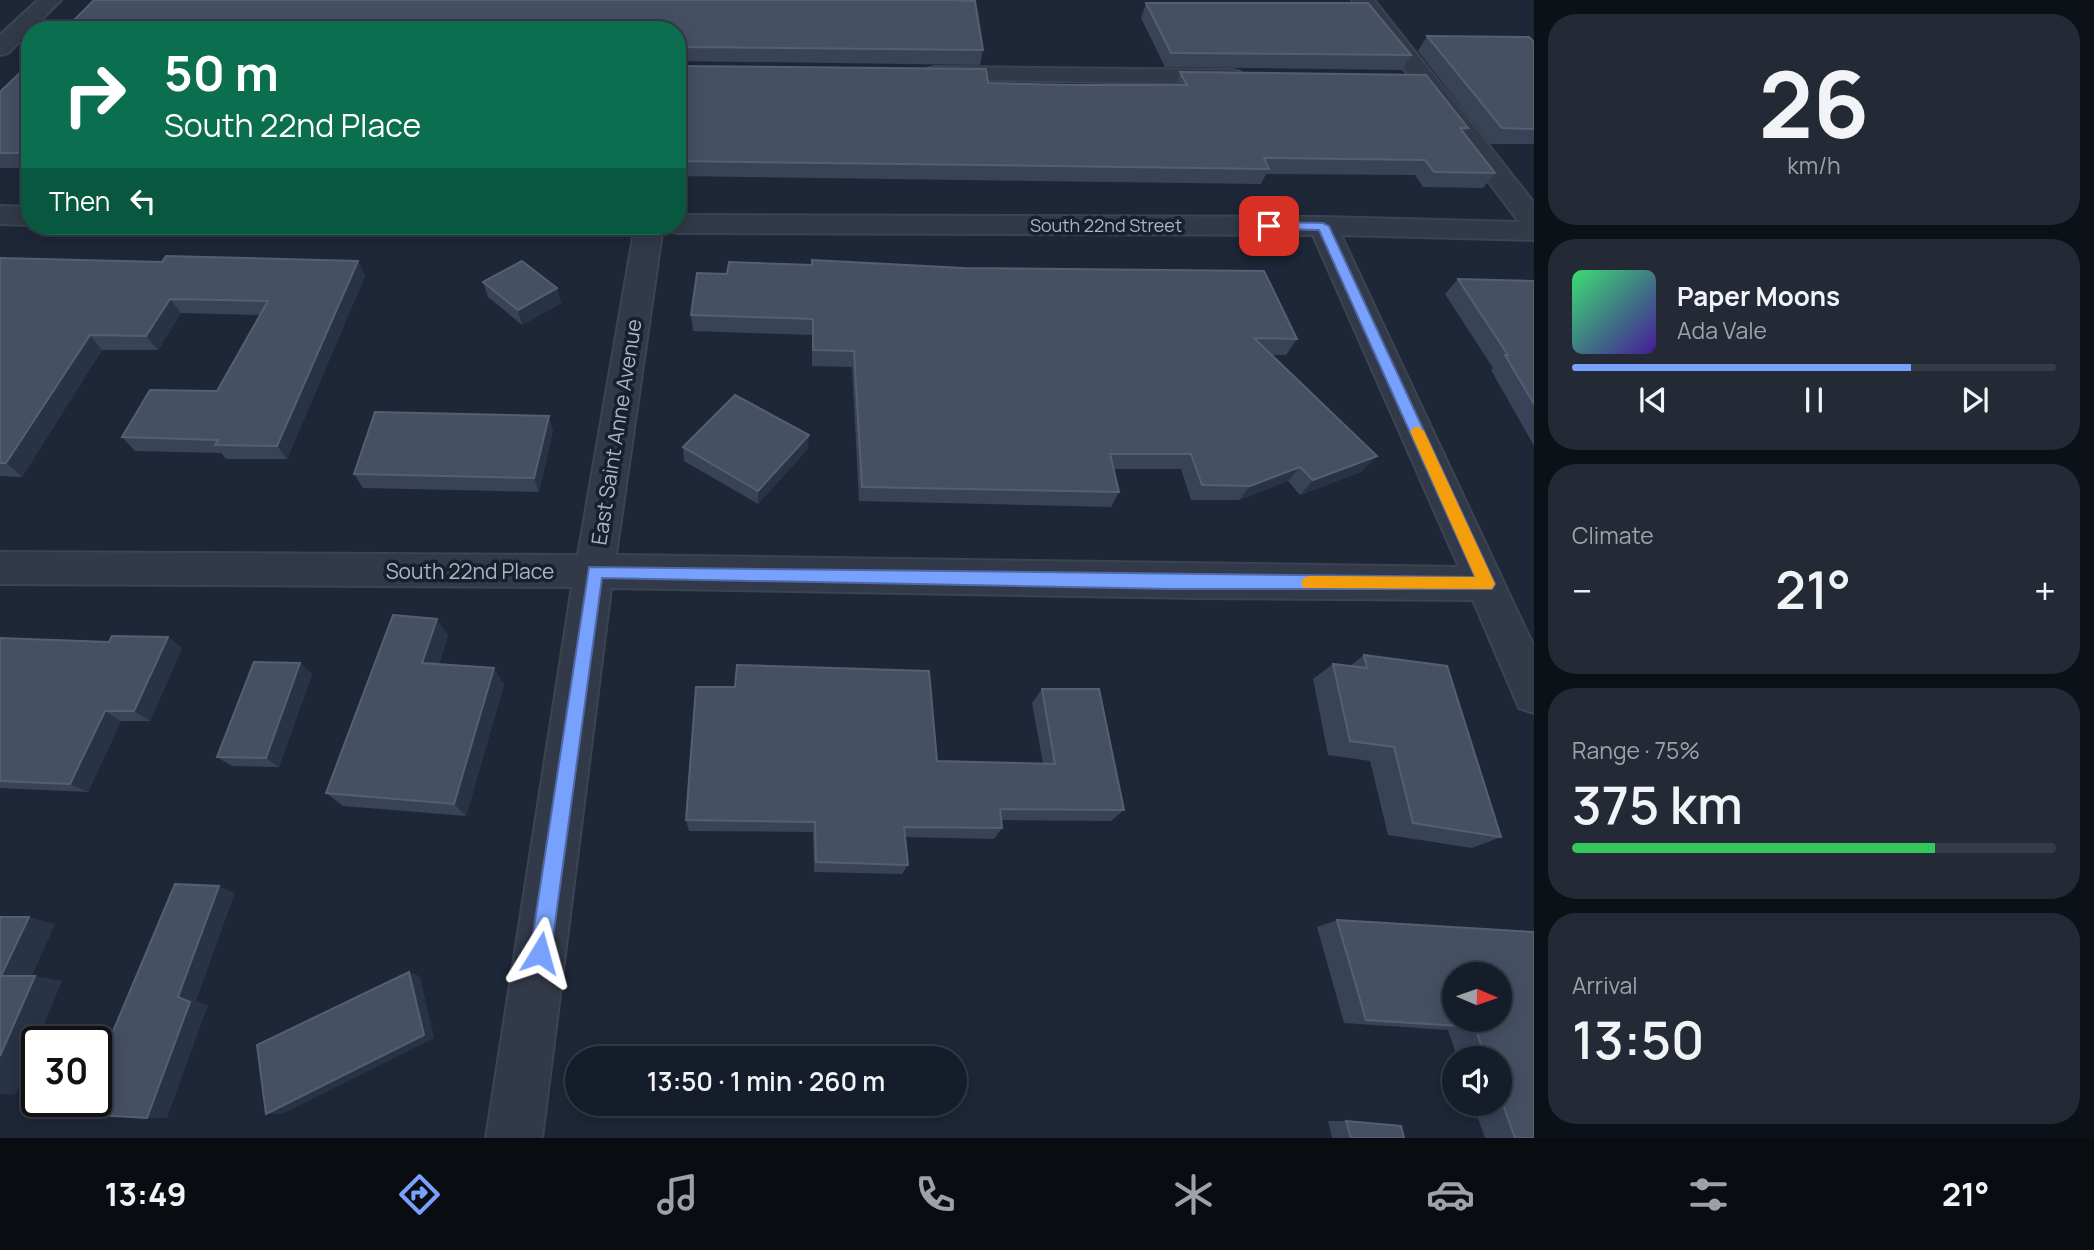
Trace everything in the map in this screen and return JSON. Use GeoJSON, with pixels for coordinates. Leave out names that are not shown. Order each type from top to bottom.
{"type":"FeatureCollection","features":[{"type":"Feature","properties":{"kind":"street"},"geometry":{"type":"LineString","coordinates":[[28,21],[50,0]]}},
{"type":"Feature","properties":{"kind":"street"},"geometry":{"type":"LineString","coordinates":[[1363,0],[1534,222]]}},
{"type":"Feature","properties":{"kind":"street"},"geometry":{"type":"LineString","coordinates":[[0,48],[21,28]]}},
{"type":"Feature","properties":{"kind":"street"},"geometry":{"type":"LineString","coordinates":[[913,74],[1260,78]]}},
{"type":"Feature","properties":{"kind":"street"},"geometry":{"type":"LineString","coordinates":[[1399,79],[1427,80]]}},
{"type":"Feature","properties":{"kind":"street"},"geometry":{"type":"LineString","coordinates":[[0,215],[21,216]]}},
{"type":"Feature","properties":{"kind":"street","name":"South 22nd Street"},"geometry":{"type":"LineString","coordinates":[[686,224],[1323,226],[1534,232]]}},
{"type":"Feature","properties":{"kind":"street"},"geometry":{"type":"LineString","coordinates":[[1323,226],[1534,694]]}},
{"type":"Feature","properties":{"kind":"street","name":"East Saint Anne Avenue"},"geometry":{"type":"LineString","coordinates":[[514,1138],[594,572],[648,235]]}},
{"type":"Feature","properties":{"kind":"street","name":"South 22nd Place"},"geometry":{"type":"LineString","coordinates":[[0,568],[594,572],[1172,582],[1486,584]]}},
{"type":"Feature","properties":{"kind":"building"},"geometry":{"type":"Polygon","coordinates":[[[94,0],[946,0],[975,1],[983,50],[686,47],[686,21],[73,21],[94,0]]]}},
{"type":"Feature","properties":{"kind":"building"},"geometry":{"type":"Polygon","coordinates":[[[1146,3],[1368,3],[1411,55],[1171,53],[1146,3]]]}},
{"type":"Feature","properties":{"kind":"building"},"geometry":{"type":"Polygon","coordinates":[[[1427,36],[1529,37],[1534,42],[1534,129],[1502,128],[1427,36]]]}},
{"type":"Feature","properties":{"kind":"building"},"geometry":{"type":"Polygon","coordinates":[[[686,66],[986,69],[988,83],[1071,85],[1187,85],[1180,72],[1426,75],[1468,128],[1460,128],[1495,173],[1434,172],[1425,160],[1264,158],[1269,169],[686,161],[686,66]]]}},
{"type":"Feature","properties":{"kind":"building"},"geometry":{"type":"Polygon","coordinates":[[[21,72],[21,153],[0,153],[0,92],[21,72]]]}},
{"type":"Feature","properties":{"kind":"building"},"geometry":{"type":"Polygon","coordinates":[[[166,256],[358,261],[277,446],[215,445],[218,440],[122,437],[150,390],[217,391],[268,301],[170,299],[146,336],[90,335],[6,463],[0,463],[0,258],[162,262],[166,256]]]}},
{"type":"Feature","properties":{"kind":"building"},"geometry":{"type":"Polygon","coordinates":[[[812,260],[963,268],[1264,271],[1297,339],[1254,338],[1377,456],[1313,480],[1300,467],[1250,486],[1202,485],[1191,454],[1110,454],[1119,492],[862,487],[854,351],[813,350],[813,319],[691,315],[697,273],[727,274],[729,262],[812,265],[812,260]]]}},
{"type":"Feature","properties":{"kind":"building"},"geometry":{"type":"Polygon","coordinates":[[[522,261],[557,288],[518,310],[483,282],[522,261]]]}},
{"type":"Feature","properties":{"kind":"building"},"geometry":{"type":"Polygon","coordinates":[[[1458,279],[1534,281],[1534,404],[1505,355],[1508,355],[1458,279]]]}},
{"type":"Feature","properties":{"kind":"building"},"geometry":{"type":"Polygon","coordinates":[[[735,395],[809,435],[758,491],[683,447],[735,395]]]}},
{"type":"Feature","properties":{"kind":"building"},"geometry":{"type":"Polygon","coordinates":[[[375,412],[549,416],[534,478],[354,474],[375,412]]]}},
{"type":"Feature","properties":{"kind":"building"},"geometry":{"type":"Polygon","coordinates":[[[393,615],[437,619],[422,663],[494,668],[454,804],[326,793],[393,615]]]}},
{"type":"Feature","properties":{"kind":"building"},"geometry":{"type":"Polygon","coordinates":[[[112,636],[168,637],[134,711],[105,711],[70,784],[0,781],[0,638],[109,642],[112,636]]]}},
{"type":"Feature","properties":{"kind":"building"},"geometry":{"type":"Polygon","coordinates":[[[1364,655],[1447,666],[1501,837],[1413,823],[1394,747],[1350,741],[1333,664],[1367,668],[1364,655]]]}},
{"type":"Feature","properties":{"kind":"building"},"geometry":{"type":"Polygon","coordinates":[[[254,662],[300,663],[266,758],[217,757],[254,662]]]}},
{"type":"Feature","properties":{"kind":"building"},"geometry":{"type":"Polygon","coordinates":[[[737,665],[929,671],[937,761],[1055,764],[1042,689],[1099,689],[1124,810],[1000,809],[1002,828],[904,827],[908,865],[816,862],[815,822],[686,820],[696,687],[735,687],[737,665]]]}},
{"type":"Feature","properties":{"kind":"building"},"geometry":{"type":"Polygon","coordinates":[[[175,884],[219,886],[178,997],[190,1002],[147,1118],[112,1116],[112,1034],[175,884]]]}},
{"type":"Feature","properties":{"kind":"building"},"geometry":{"type":"Polygon","coordinates":[[[0,917],[29,917],[1,976],[35,976],[0,1056],[0,917]]]}},
{"type":"Feature","properties":{"kind":"building"},"geometry":{"type":"Polygon","coordinates":[[[1337,920],[1534,932],[1534,1138],[1515,1138],[1507,1116],[1512,1116],[1512,1046],[1482,1046],[1477,1032],[1512,1032],[1512,962],[1442,962],[1442,1025],[1366,1020],[1337,920]]]}},
{"type":"Feature","properties":{"kind":"building"},"geometry":{"type":"Polygon","coordinates":[[[409,972],[424,1035],[266,1114],[257,1045],[409,972]]]}},
{"type":"Feature","properties":{"kind":"building"},"geometry":{"type":"Polygon","coordinates":[[[1346,1121],[1401,1126],[1404,1138],[1351,1138],[1346,1121]]]}},
{"type":"Feature","properties":{"kind":"slow traffic"},"geometry":{"type":"LineString","coordinates":[[1309,583],[1486,584],[1417,431]]}},
{"type":"Feature","properties":{"kind":"route"},"geometry":{"type":"LineString","coordinates":[[540,953],[594,572],[1172,582],[1486,584],[1323,226],[1269,226]]}}]}
